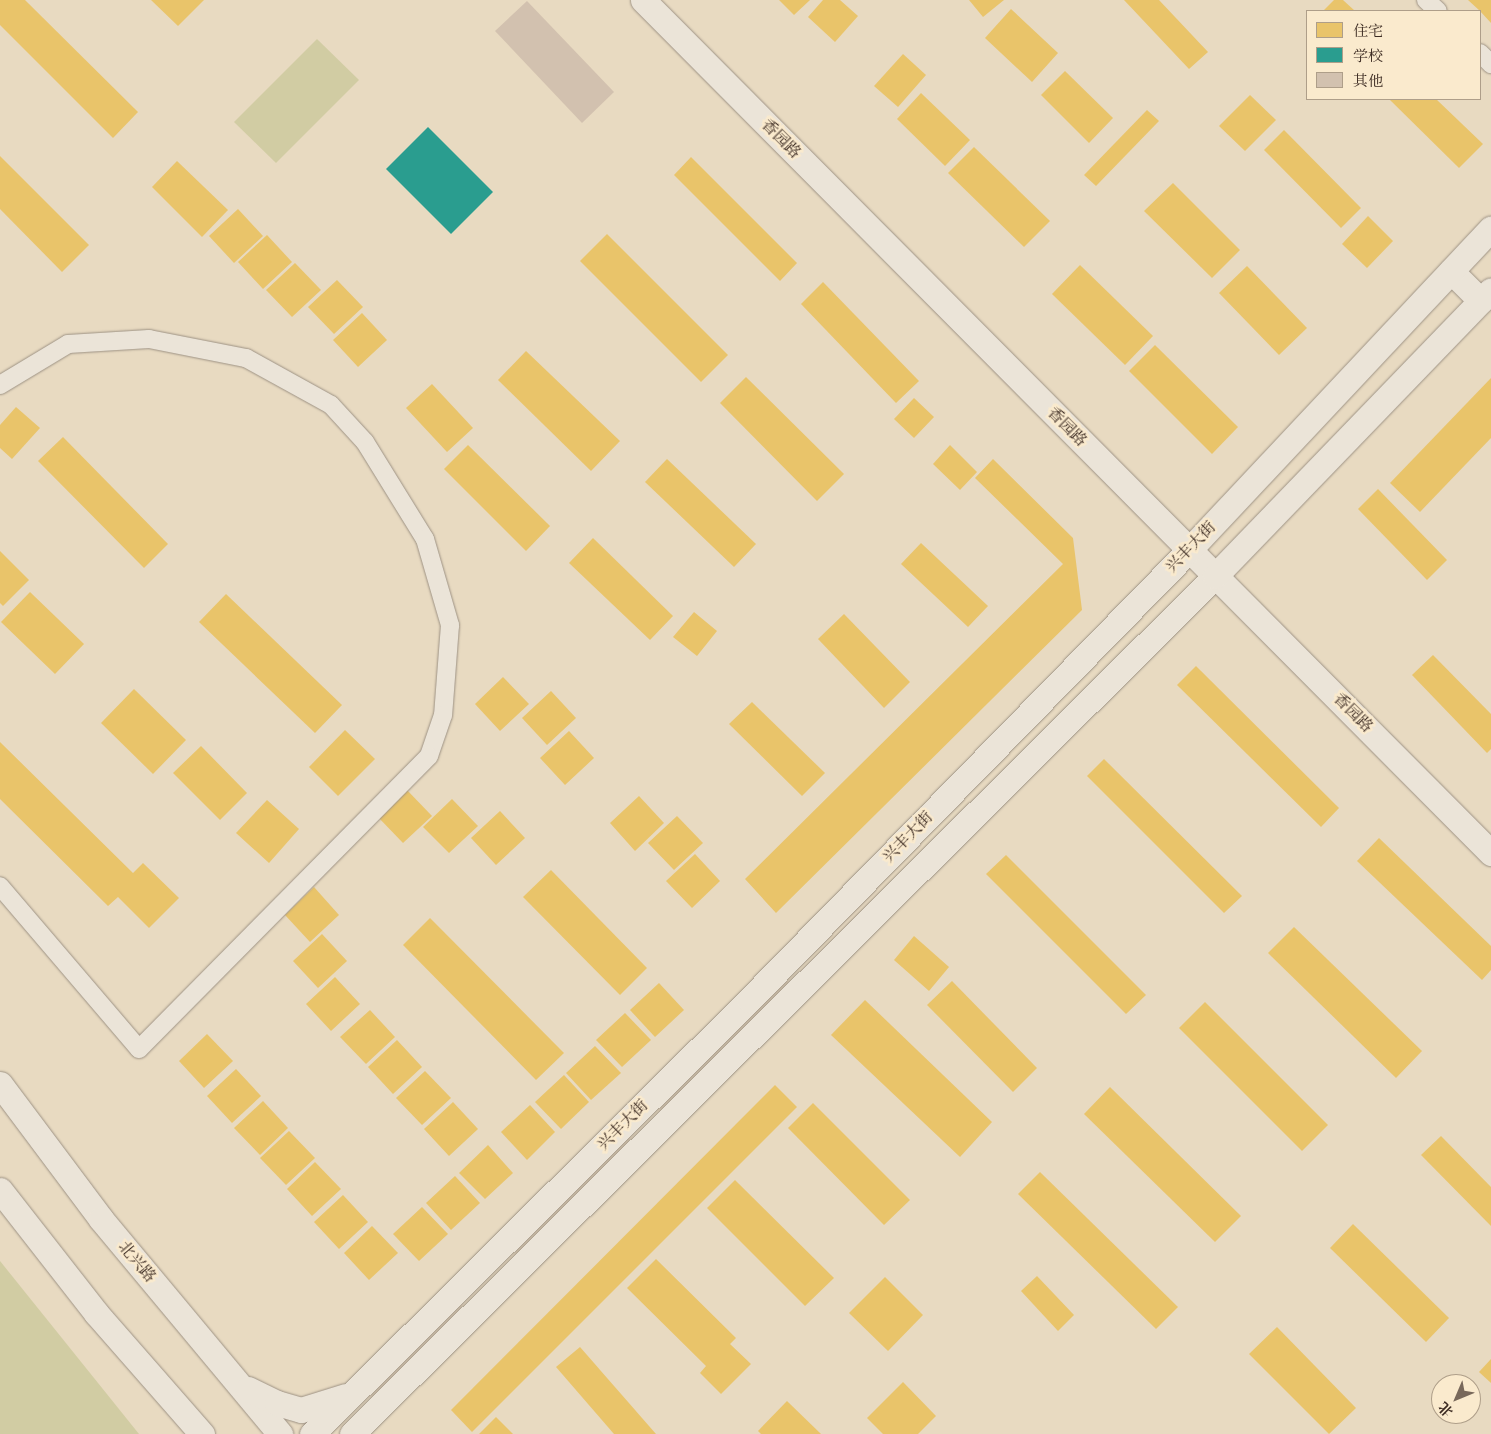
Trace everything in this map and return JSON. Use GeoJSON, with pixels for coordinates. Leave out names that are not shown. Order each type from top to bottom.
{"type":"FeatureCollection","features":[{"type":"Feature","properties":{"kind":"main road","name":"香园路"},"geometry":{"type":"LineString","coordinates":[[643,0],[1491,853]]}},
{"type":"Feature","properties":{"kind":"main road","name":"兴丰大街"},"geometry":{"type":"LineString","coordinates":[[312,1434],[749,1000],[1189,550],[1491,228]]}},
{"type":"Feature","properties":{"kind":"main road"},"geometry":{"type":"LineString","coordinates":[[1450,271],[1486,295]]}},
{"type":"Feature","properties":{"kind":"main road","name":"兴丰大街"},"geometry":{"type":"LineString","coordinates":[[352,1434],[367,1425],[1215,576],[1486,295]]}},
{"type":"Feature","properties":{"kind":"main road","name":"北兴路"},"geometry":{"type":"LineString","coordinates":[[0,1084],[101,1219],[280,1434]]}},
{"type":"Feature","properties":{"kind":"main road"},"geometry":{"type":"LineString","coordinates":[[0,1190],[96,1313],[202,1434]]}},
{"type":"Feature","properties":{"kind":"main road"},"geometry":{"type":"LineString","coordinates":[[239,1384],[277,1403],[301,1410],[353,1394]]}},
{"type":"Feature","properties":{"kind":"street"},"geometry":{"type":"LineString","coordinates":[[1426,0],[1437,10]]}},
{"type":"Feature","properties":{"kind":"street"},"geometry":{"type":"LineString","coordinates":[[1481,54],[1491,64]]}},
{"type":"Feature","properties":{"kind":"street"},"geometry":{"type":"LineString","coordinates":[[0,385],[68,344],[148,339],[246,358],[331,405],[365,442],[425,539],[450,624],[443,715],[429,756],[139,1049],[0,886]]}},
{"type":"Feature","properties":{"kind":"shaded area"},"geometry":{"type":"Polygon","coordinates":[[[317,39],[359,80],[276,163],[234,122],[317,39]]]}},
{"type":"Feature","properties":{"kind":"shaded area"},"geometry":{"type":"Polygon","coordinates":[[[0,1261],[139,1434],[0,1434],[0,1261]]]}},
{"type":"Feature","properties":{"kind":"building: 住宅"},"geometry":{"type":"Polygon","coordinates":[[[0,0],[25,0],[138,112],[113,138],[0,25],[0,0]]]}},
{"type":"Feature","properties":{"kind":"building: 住宅"},"geometry":{"type":"Polygon","coordinates":[[[151,0],[204,0],[178,26],[151,0]]]}},
{"type":"Feature","properties":{"kind":"building: 住宅"},"geometry":{"type":"Polygon","coordinates":[[[779,0],[810,0],[794,15],[779,0]]]}},
{"type":"Feature","properties":{"kind":"building: 住宅"},"geometry":{"type":"Polygon","coordinates":[[[823,0],[840,0],[858,16],[835,42],[808,17],[823,0]]]}},
{"type":"Feature","properties":{"kind":"building: 住宅"},"geometry":{"type":"Polygon","coordinates":[[[969,0],[1004,0],[983,17],[969,0]]]}},
{"type":"Feature","properties":{"kind":"building: 住宅"},"geometry":{"type":"Polygon","coordinates":[[[1124,0],[1159,0],[1208,52],[1189,69],[1124,0]]]}},
{"type":"Feature","properties":{"kind":"building: 住宅"},"geometry":{"type":"Polygon","coordinates":[[[1334,0],[1343,0],[1354,10],[1324,10],[1334,0]]]}},
{"type":"Feature","properties":{"kind":"building: 住宅"},"geometry":{"type":"Polygon","coordinates":[[[1468,0],[1491,0],[1491,23],[1481,10],[1468,0]]]}},
{"type":"Feature","properties":{"kind":"building: 住宅"},"geometry":{"type":"Polygon","coordinates":[[[1011,9],[1058,53],[1032,82],[985,38],[1011,9]]]}},
{"type":"Feature","properties":{"kind":"building: 住宅"},"geometry":{"type":"Polygon","coordinates":[[[903,54],[926,75],[898,107],[874,86],[903,54]]]}},
{"type":"Feature","properties":{"kind":"building: 住宅"},"geometry":{"type":"Polygon","coordinates":[[[1065,71],[1113,118],[1089,143],[1041,95],[1065,71]]]}},
{"type":"Feature","properties":{"kind":"building: 住宅"},"geometry":{"type":"Polygon","coordinates":[[[921,93],[970,140],[945,166],[897,119],[921,93]]]}},
{"type":"Feature","properties":{"kind":"building: 住宅"},"geometry":{"type":"Polygon","coordinates":[[[1250,95],[1276,120],[1245,151],[1219,126],[1250,95]]]}},
{"type":"Feature","properties":{"kind":"building: 住宅"},"geometry":{"type":"Polygon","coordinates":[[[1390,100],[1437,100],[1483,144],[1459,168],[1390,100]]]}},
{"type":"Feature","properties":{"kind":"building: 住宅"},"geometry":{"type":"Polygon","coordinates":[[[1147,110],[1159,121],[1096,186],[1084,175],[1147,110]]]}},
{"type":"Feature","properties":{"kind":"building: 住宅"},"geometry":{"type":"Polygon","coordinates":[[[1284,130],[1361,208],[1341,228],[1264,150],[1284,130]]]}},
{"type":"Feature","properties":{"kind":"building: 住宅"},"geometry":{"type":"Polygon","coordinates":[[[974,147],[1050,221],[1024,247],[948,173],[974,147]]]}},
{"type":"Feature","properties":{"kind":"building: 住宅"},"geometry":{"type":"Polygon","coordinates":[[[0,156],[89,245],[62,272],[0,209],[0,156]]]}},
{"type":"Feature","properties":{"kind":"building: 住宅"},"geometry":{"type":"Polygon","coordinates":[[[691,157],[797,263],[780,281],[674,175],[691,157]]]}},
{"type":"Feature","properties":{"kind":"building: 住宅"},"geometry":{"type":"Polygon","coordinates":[[[177,161],[228,210],[202,237],[152,187],[177,161]]]}},
{"type":"Feature","properties":{"kind":"building: 住宅"},"geometry":{"type":"Polygon","coordinates":[[[1173,183],[1240,250],[1212,278],[1144,211],[1173,183]]]}},
{"type":"Feature","properties":{"kind":"building: 住宅"},"geometry":{"type":"Polygon","coordinates":[[[238,209],[263,236],[234,263],[209,236],[238,209]]]}},
{"type":"Feature","properties":{"kind":"building: 住宅"},"geometry":{"type":"Polygon","coordinates":[[[1368,216],[1393,241],[1367,268],[1342,244],[1368,216]]]}},
{"type":"Feature","properties":{"kind":"building: 住宅"},"geometry":{"type":"Polygon","coordinates":[[[607,234],[728,355],[701,382],[580,261],[607,234]]]}},
{"type":"Feature","properties":{"kind":"building: 住宅"},"geometry":{"type":"Polygon","coordinates":[[[267,235],[292,262],[263,289],[238,262],[267,235]]]}},
{"type":"Feature","properties":{"kind":"building: 住宅"},"geometry":{"type":"Polygon","coordinates":[[[295,263],[321,290],[292,317],[266,290],[295,263]]]}},
{"type":"Feature","properties":{"kind":"building: 住宅"},"geometry":{"type":"Polygon","coordinates":[[[1080,265],[1153,336],[1125,365],[1052,294],[1080,265]]]}},
{"type":"Feature","properties":{"kind":"building: 住宅"},"geometry":{"type":"Polygon","coordinates":[[[1247,266],[1307,328],[1279,355],[1219,293],[1247,266]]]}},
{"type":"Feature","properties":{"kind":"building: 住宅"},"geometry":{"type":"Polygon","coordinates":[[[337,280],[363,307],[334,334],[308,307],[337,280]]]}},
{"type":"Feature","properties":{"kind":"building: 住宅"},"geometry":{"type":"Polygon","coordinates":[[[823,282],[919,381],[896,403],[801,304],[823,282]]]}},
{"type":"Feature","properties":{"kind":"building: 住宅"},"geometry":{"type":"Polygon","coordinates":[[[362,313],[387,340],[358,367],[333,340],[362,313]]]}},
{"type":"Feature","properties":{"kind":"building: 住宅"},"geometry":{"type":"Polygon","coordinates":[[[1155,345],[1238,427],[1212,454],[1129,371],[1155,345]]]}},
{"type":"Feature","properties":{"kind":"building: 住宅"},"geometry":{"type":"Polygon","coordinates":[[[526,351],[620,441],[591,471],[498,380],[526,351]]]}},
{"type":"Feature","properties":{"kind":"building: 住宅"},"geometry":{"type":"Polygon","coordinates":[[[746,377],[844,474],[817,501],[720,403],[746,377]]]}},
{"type":"Feature","properties":{"kind":"building: 住宅"},"geometry":{"type":"Polygon","coordinates":[[[1491,378],[1491,438],[1420,512],[1390,483],[1491,378]]]}},
{"type":"Feature","properties":{"kind":"building: 住宅"},"geometry":{"type":"Polygon","coordinates":[[[432,384],[473,428],[447,452],[406,408],[432,384]]]}},
{"type":"Feature","properties":{"kind":"building: 住宅"},"geometry":{"type":"Polygon","coordinates":[[[914,398],[934,417],[914,438],[894,419],[914,398]]]}},
{"type":"Feature","properties":{"kind":"building: 住宅"},"geometry":{"type":"Polygon","coordinates":[[[16,407],[40,428],[12,459],[0,448],[0,425],[16,407]]]}},
{"type":"Feature","properties":{"kind":"building: 住宅"},"geometry":{"type":"Polygon","coordinates":[[[63,437],[168,544],[144,568],[38,461],[63,437]]]}},
{"type":"Feature","properties":{"kind":"building: 住宅"},"geometry":{"type":"Polygon","coordinates":[[[468,445],[550,526],[526,551],[444,469],[468,445]]]}},
{"type":"Feature","properties":{"kind":"building: 住宅"},"geometry":{"type":"Polygon","coordinates":[[[950,445],[977,472],[960,490],[933,464],[950,445]]]}},
{"type":"Feature","properties":{"kind":"building: 住宅"},"geometry":{"type":"Polygon","coordinates":[[[667,459],[756,544],[734,567],[645,482],[667,459]]]}},
{"type":"Feature","properties":{"kind":"building: 住宅"},"geometry":{"type":"Polygon","coordinates":[[[993,459],[1073,538],[1082,610],[776,913],[745,879],[1063,564],[975,478],[993,459]]]}},
{"type":"Feature","properties":{"kind":"building: 住宅"},"geometry":{"type":"Polygon","coordinates":[[[1378,489],[1447,560],[1427,580],[1358,509],[1378,489]]]}},
{"type":"Feature","properties":{"kind":"building: 住宅"},"geometry":{"type":"Polygon","coordinates":[[[593,538],[673,616],[650,640],[569,563],[593,538]]]}},
{"type":"Feature","properties":{"kind":"building: 住宅"},"geometry":{"type":"Polygon","coordinates":[[[921,543],[988,606],[968,627],[901,564],[921,543]]]}},
{"type":"Feature","properties":{"kind":"building: 住宅"},"geometry":{"type":"Polygon","coordinates":[[[0,551],[29,580],[3,606],[0,603],[0,551]]]}},
{"type":"Feature","properties":{"kind":"building: 住宅"},"geometry":{"type":"Polygon","coordinates":[[[30,592],[84,644],[55,674],[1,622],[30,592]]]}},
{"type":"Feature","properties":{"kind":"building: 住宅"},"geometry":{"type":"Polygon","coordinates":[[[226,594],[342,705],[315,733],[199,622],[226,594]]]}},
{"type":"Feature","properties":{"kind":"building: 住宅"},"geometry":{"type":"Polygon","coordinates":[[[694,612],[717,631],[697,656],[673,637],[694,612]]]}},
{"type":"Feature","properties":{"kind":"building: 住宅"},"geometry":{"type":"Polygon","coordinates":[[[844,614],[910,682],[884,708],[818,639],[844,614]]]}},
{"type":"Feature","properties":{"kind":"building: 住宅"},"geometry":{"type":"Polygon","coordinates":[[[1433,655],[1491,714],[1491,749],[1487,753],[1412,675],[1433,655]]]}},
{"type":"Feature","properties":{"kind":"building: 住宅"},"geometry":{"type":"Polygon","coordinates":[[[1196,666],[1339,808],[1321,827],[1177,685],[1196,666]]]}},
{"type":"Feature","properties":{"kind":"building: 住宅"},"geometry":{"type":"Polygon","coordinates":[[[503,677],[529,704],[500,731],[475,704],[503,677]]]}},
{"type":"Feature","properties":{"kind":"building: 住宅"},"geometry":{"type":"Polygon","coordinates":[[[134,689],[186,740],[153,774],[101,723],[134,689]]]}},
{"type":"Feature","properties":{"kind":"building: 住宅"},"geometry":{"type":"Polygon","coordinates":[[[551,691],[576,718],[547,745],[522,718],[551,691]]]}},
{"type":"Feature","properties":{"kind":"building: 住宅"},"geometry":{"type":"Polygon","coordinates":[[[752,702],[825,773],[802,796],[729,724],[752,702]]]}},
{"type":"Feature","properties":{"kind":"building: 住宅"},"geometry":{"type":"Polygon","coordinates":[[[345,730],[375,759],[338,796],[309,767],[345,730]]]}},
{"type":"Feature","properties":{"kind":"building: 住宅"},"geometry":{"type":"Polygon","coordinates":[[[569,731],[594,758],[565,785],[540,758],[569,731]]]}},
{"type":"Feature","properties":{"kind":"building: 住宅"},"geometry":{"type":"Polygon","coordinates":[[[0,742],[133,873],[143,863],[179,898],[149,928],[118,897],[108,906],[0,799],[0,742]]]}},
{"type":"Feature","properties":{"kind":"building: 住宅"},"geometry":{"type":"Polygon","coordinates":[[[201,746],[247,793],[220,820],[173,773],[201,746]]]}},
{"type":"Feature","properties":{"kind":"building: 住宅"},"geometry":{"type":"Polygon","coordinates":[[[1104,759],[1242,896],[1224,913],[1087,776],[1104,759]]]}},
{"type":"Feature","properties":{"kind":"building: 住宅"},"geometry":{"type":"Polygon","coordinates":[[[406,789],[432,816],[403,843],[377,816],[406,789]]]}},
{"type":"Feature","properties":{"kind":"building: 住宅"},"geometry":{"type":"Polygon","coordinates":[[[639,796],[664,823],[635,851],[610,823],[639,796]]]}},
{"type":"Feature","properties":{"kind":"building: 住宅"},"geometry":{"type":"Polygon","coordinates":[[[452,799],[478,826],[449,853],[423,827],[452,799]]]}},
{"type":"Feature","properties":{"kind":"building: 住宅"},"geometry":{"type":"Polygon","coordinates":[[[267,800],[299,829],[269,863],[236,833],[267,800]]]}},
{"type":"Feature","properties":{"kind":"building: 住宅"},"geometry":{"type":"Polygon","coordinates":[[[500,811],[525,838],[496,865],[471,838],[500,811]]]}},
{"type":"Feature","properties":{"kind":"building: 住宅"},"geometry":{"type":"Polygon","coordinates":[[[677,816],[703,843],[674,870],[648,843],[677,816]]]}},
{"type":"Feature","properties":{"kind":"building: 住宅"},"geometry":{"type":"Polygon","coordinates":[[[1379,838],[1491,946],[1491,970],[1482,980],[1357,861],[1379,838]]]}},
{"type":"Feature","properties":{"kind":"building: 住宅"},"geometry":{"type":"Polygon","coordinates":[[[695,854],[720,881],[692,908],[666,881],[695,854]]]}},
{"type":"Feature","properties":{"kind":"building: 住宅"},"geometry":{"type":"Polygon","coordinates":[[[1006,855],[1146,995],[1126,1014],[986,874],[1006,855]]]}},
{"type":"Feature","properties":{"kind":"building: 住宅"},"geometry":{"type":"Polygon","coordinates":[[[551,870],[647,968],[620,995],[523,897],[551,870]]]}},
{"type":"Feature","properties":{"kind":"building: 住宅"},"geometry":{"type":"Polygon","coordinates":[[[314,887],[339,915],[310,942],[285,915],[314,887]]]}},
{"type":"Feature","properties":{"kind":"building: 住宅"},"geometry":{"type":"Polygon","coordinates":[[[430,918],[564,1053],[536,1080],[403,945],[430,918]]]}},
{"type":"Feature","properties":{"kind":"building: 住宅"},"geometry":{"type":"Polygon","coordinates":[[[1294,927],[1422,1051],[1396,1078],[1268,953],[1294,927]]]}},
{"type":"Feature","properties":{"kind":"building: 住宅"},"geometry":{"type":"Polygon","coordinates":[[[322,934],[347,961],[318,988],[293,961],[322,934]]]}},
{"type":"Feature","properties":{"kind":"building: 住宅"},"geometry":{"type":"Polygon","coordinates":[[[914,936],[949,967],[929,991],[894,960],[914,936]]]}},
{"type":"Feature","properties":{"kind":"building: 住宅"},"geometry":{"type":"Polygon","coordinates":[[[335,977],[360,1004],[331,1031],[306,1004],[335,977]]]}},
{"type":"Feature","properties":{"kind":"building: 住宅"},"geometry":{"type":"Polygon","coordinates":[[[952,981],[1037,1068],[1013,1092],[927,1005],[952,981]]]}},
{"type":"Feature","properties":{"kind":"building: 住宅"},"geometry":{"type":"Polygon","coordinates":[[[659,983],[684,1010],[655,1037],[630,1010],[659,983]]]}},
{"type":"Feature","properties":{"kind":"building: 住宅"},"geometry":{"type":"Polygon","coordinates":[[[865,1000],[992,1122],[960,1157],[831,1035],[865,1000]]]}},
{"type":"Feature","properties":{"kind":"building: 住宅"},"geometry":{"type":"Polygon","coordinates":[[[1205,1002],[1328,1125],[1302,1151],[1179,1028],[1205,1002]]]}},
{"type":"Feature","properties":{"kind":"building: 住宅"},"geometry":{"type":"Polygon","coordinates":[[[370,1010],[395,1037],[366,1064],[340,1037],[370,1010]]]}},
{"type":"Feature","properties":{"kind":"building: 住宅"},"geometry":{"type":"Polygon","coordinates":[[[625,1013],[651,1040],[622,1067],[596,1040],[625,1013]]]}},
{"type":"Feature","properties":{"kind":"building: 住宅"},"geometry":{"type":"Polygon","coordinates":[[[207,1034],[233,1061],[204,1088],[179,1061],[207,1034]]]}},
{"type":"Feature","properties":{"kind":"building: 住宅"},"geometry":{"type":"Polygon","coordinates":[[[397,1040],[422,1067],[393,1094],[368,1067],[397,1040]]]}},
{"type":"Feature","properties":{"kind":"building: 住宅"},"geometry":{"type":"Polygon","coordinates":[[[595,1046],[621,1073],[591,1100],[566,1073],[595,1046]]]}},
{"type":"Feature","properties":{"kind":"building: 住宅"},"geometry":{"type":"Polygon","coordinates":[[[236,1069],[261,1096],[232,1123],[207,1096],[236,1069]]]}},
{"type":"Feature","properties":{"kind":"building: 住宅"},"geometry":{"type":"Polygon","coordinates":[[[425,1071],[451,1098],[422,1125],[396,1098],[425,1071]]]}},
{"type":"Feature","properties":{"kind":"building: 住宅"},"geometry":{"type":"Polygon","coordinates":[[[564,1075],[589,1102],[561,1129],[535,1102],[564,1075]]]}},
{"type":"Feature","properties":{"kind":"building: 住宅"},"geometry":{"type":"Polygon","coordinates":[[[775,1085],[797,1107],[472,1432],[451,1410],[775,1085]]]}},
{"type":"Feature","properties":{"kind":"building: 住宅"},"geometry":{"type":"Polygon","coordinates":[[[1110,1087],[1241,1216],[1215,1242],[1084,1114],[1110,1087]]]}},
{"type":"Feature","properties":{"kind":"building: 住宅"},"geometry":{"type":"Polygon","coordinates":[[[263,1101],[288,1128],[260,1155],[234,1128],[263,1101]]]}},
{"type":"Feature","properties":{"kind":"building: 住宅"},"geometry":{"type":"Polygon","coordinates":[[[453,1102],[478,1129],[449,1156],[424,1129],[453,1102]]]}},
{"type":"Feature","properties":{"kind":"building: 住宅"},"geometry":{"type":"Polygon","coordinates":[[[813,1103],[910,1200],[884,1225],[788,1128],[813,1103]]]}},
{"type":"Feature","properties":{"kind":"building: 住宅"},"geometry":{"type":"Polygon","coordinates":[[[530,1105],[555,1132],[527,1160],[501,1132],[530,1105]]]}},
{"type":"Feature","properties":{"kind":"building: 住宅"},"geometry":{"type":"Polygon","coordinates":[[[289,1131],[315,1158],[286,1185],[260,1158],[289,1131]]]}},
{"type":"Feature","properties":{"kind":"building: 住宅"},"geometry":{"type":"Polygon","coordinates":[[[1441,1136],[1491,1187],[1491,1226],[1421,1155],[1441,1136]]]}},
{"type":"Feature","properties":{"kind":"building: 住宅"},"geometry":{"type":"Polygon","coordinates":[[[488,1145],[513,1173],[485,1199],[459,1173],[488,1145]]]}},
{"type":"Feature","properties":{"kind":"building: 住宅"},"geometry":{"type":"Polygon","coordinates":[[[315,1162],[341,1189],[312,1216],[287,1189],[315,1162]]]}},
{"type":"Feature","properties":{"kind":"building: 住宅"},"geometry":{"type":"Polygon","coordinates":[[[1040,1172],[1178,1307],[1156,1329],[1018,1194],[1040,1172]]]}},
{"type":"Feature","properties":{"kind":"building: 住宅"},"geometry":{"type":"Polygon","coordinates":[[[455,1176],[480,1203],[451,1230],[426,1203],[455,1176]]]}},
{"type":"Feature","properties":{"kind":"building: 住宅"},"geometry":{"type":"Polygon","coordinates":[[[735,1180],[834,1278],[805,1306],[707,1208],[735,1180]]]}},
{"type":"Feature","properties":{"kind":"building: 住宅"},"geometry":{"type":"Polygon","coordinates":[[[343,1195],[368,1222],[339,1249],[314,1222],[343,1195]]]}},
{"type":"Feature","properties":{"kind":"building: 住宅"},"geometry":{"type":"Polygon","coordinates":[[[422,1207],[448,1234],[419,1261],[393,1234],[422,1207]]]}},
{"type":"Feature","properties":{"kind":"building: 住宅"},"geometry":{"type":"Polygon","coordinates":[[[1353,1224],[1449,1318],[1426,1342],[1330,1248],[1353,1224]]]}},
{"type":"Feature","properties":{"kind":"building: 住宅"},"geometry":{"type":"Polygon","coordinates":[[[372,1226],[398,1253],[369,1280],[344,1253],[372,1226]]]}},
{"type":"Feature","properties":{"kind":"building: 住宅"},"geometry":{"type":"Polygon","coordinates":[[[656,1259],[736,1338],[730,1344],[751,1364],[721,1394],[700,1373],[706,1366],[627,1288],[656,1259]]]}},
{"type":"Feature","properties":{"kind":"building: 住宅"},"geometry":{"type":"Polygon","coordinates":[[[1037,1276],[1074,1315],[1058,1331],[1021,1291],[1037,1276]]]}},
{"type":"Feature","properties":{"kind":"building: 住宅"},"geometry":{"type":"Polygon","coordinates":[[[885,1277],[923,1315],[888,1351],[849,1313],[885,1277]]]}},
{"type":"Feature","properties":{"kind":"building: 住宅"},"geometry":{"type":"Polygon","coordinates":[[[1277,1327],[1356,1408],[1329,1434],[1249,1354],[1277,1327]]]}},
{"type":"Feature","properties":{"kind":"building: 住宅"},"geometry":{"type":"Polygon","coordinates":[[[580,1347],[656,1434],[614,1434],[556,1367],[580,1347]]]}},
{"type":"Feature","properties":{"kind":"building: 住宅"},"geometry":{"type":"Polygon","coordinates":[[[1491,1359],[1491,1383],[1479,1372],[1491,1359]]]}},
{"type":"Feature","properties":{"kind":"building: 住宅"},"geometry":{"type":"Polygon","coordinates":[[[903,1382],[936,1416],[918,1434],[883,1434],[867,1418],[903,1382]]]}},
{"type":"Feature","properties":{"kind":"building: 住宅"},"geometry":{"type":"Polygon","coordinates":[[[787,1401],[821,1434],[761,1434],[758,1431],[787,1401]]]}},
{"type":"Feature","properties":{"kind":"building: 住宅"},"geometry":{"type":"Polygon","coordinates":[[[496,1417],[513,1434],[479,1434],[496,1417]]]}},
{"type":"Feature","properties":{"kind":"building: 学校"},"geometry":{"type":"Polygon","coordinates":[[[428,127],[493,192],[451,234],[386,169],[428,127]]]}},
{"type":"Feature","properties":{"kind":"building: 其他"},"geometry":{"type":"Polygon","coordinates":[[[527,1],[614,92],[582,123],[495,31],[527,1]]]}}]}
